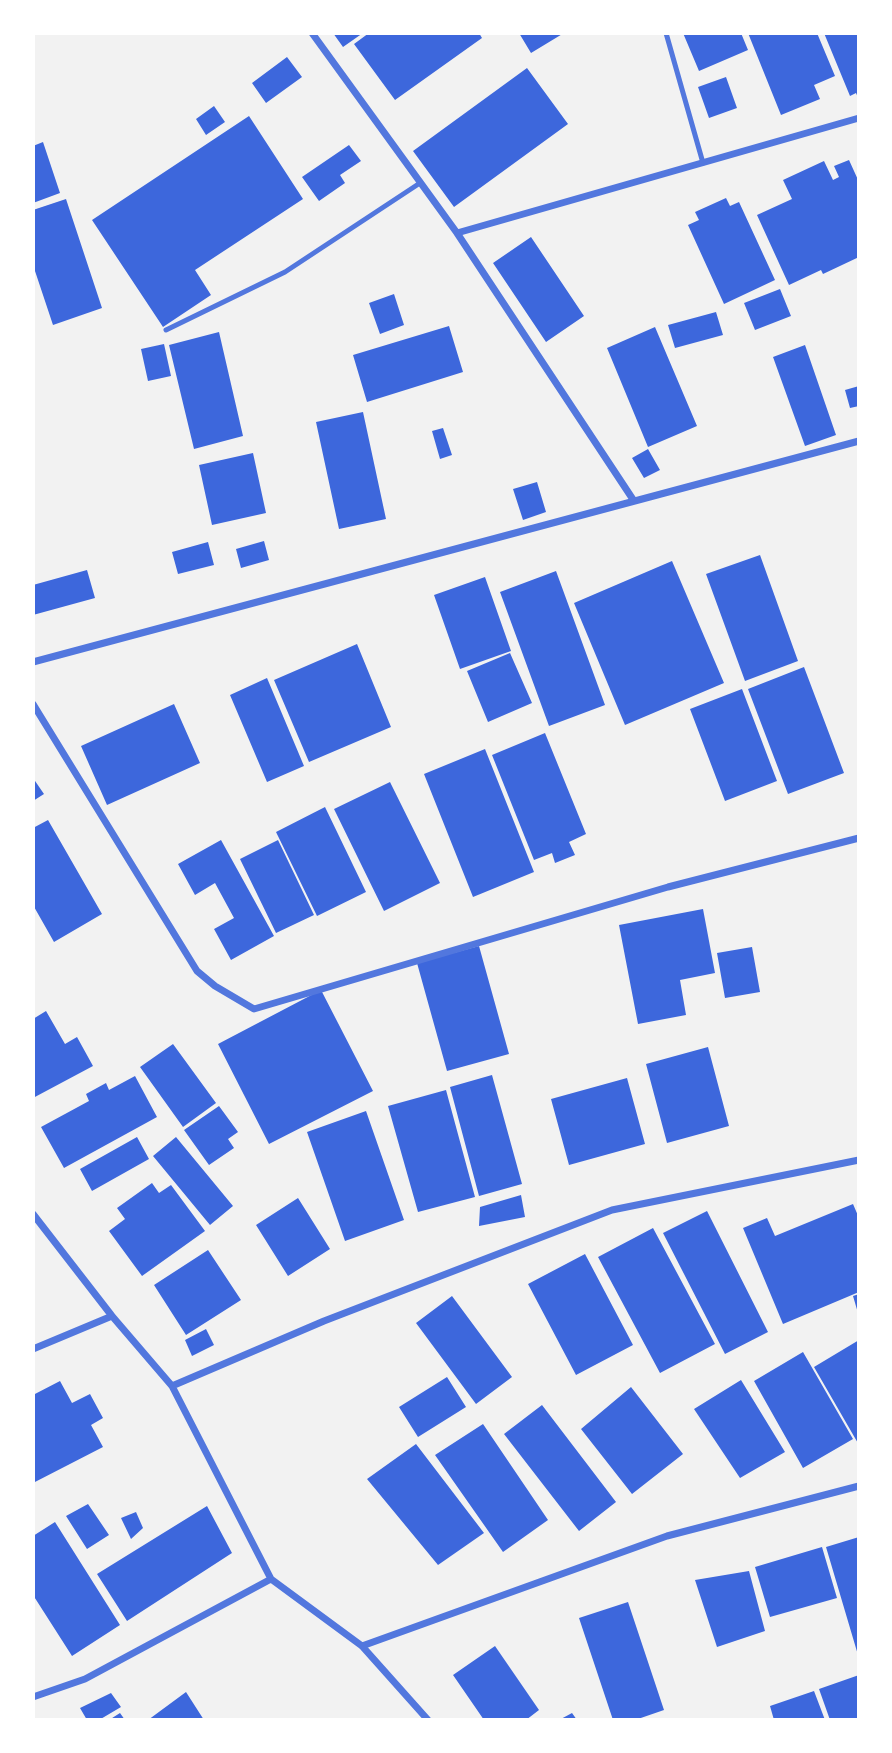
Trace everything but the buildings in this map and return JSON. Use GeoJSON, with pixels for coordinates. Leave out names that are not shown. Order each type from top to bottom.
{"type":"FeatureCollection","features":[{"type":"Feature","properties":{"kind":"street"},"geometry":{"type":"LineString","coordinates":[[312,33],[457,233],[634,501]]}},
{"type":"Feature","properties":{"kind":"street"},"geometry":{"type":"LineString","coordinates":[[457,233],[859,118]]}},
{"type":"Feature","properties":{"kind":"street"},"geometry":{"type":"LineString","coordinates":[[33,662],[859,441]]}},
{"type":"Feature","properties":{"kind":"street"},"geometry":{"type":"LineString","coordinates":[[33,704],[197,971],[215,986],[254,1009],[668,887],[859,838]]}},
{"type":"Feature","properties":{"kind":"street"},"geometry":{"type":"LineString","coordinates":[[173,1386],[324,1321],[612,1210],[859,1160]]}},
{"type":"Feature","properties":{"kind":"street"},"geometry":{"type":"LineString","coordinates":[[33,1213],[112,1316],[173,1386],[271,1579],[362,1646],[428,1720]]}},
{"type":"Feature","properties":{"kind":"street"},"geometry":{"type":"LineString","coordinates":[[33,1349],[112,1316]]}},
{"type":"Feature","properties":{"kind":"street"},"geometry":{"type":"LineString","coordinates":[[362,1646],[667,1536],[859,1486]]}},
{"type":"Feature","properties":{"kind":"street"},"geometry":{"type":"LineString","coordinates":[[33,1697],[85,1679],[271,1579]]}},
{"type":"Feature","properties":{"kind":"lane"},"geometry":{"type":"LineString","coordinates":[[666,33],[703,163]]}},
{"type":"Feature","properties":{"kind":"lane"},"geometry":{"type":"LineString","coordinates":[[166,330],[285,272],[420,183]]}}]}
